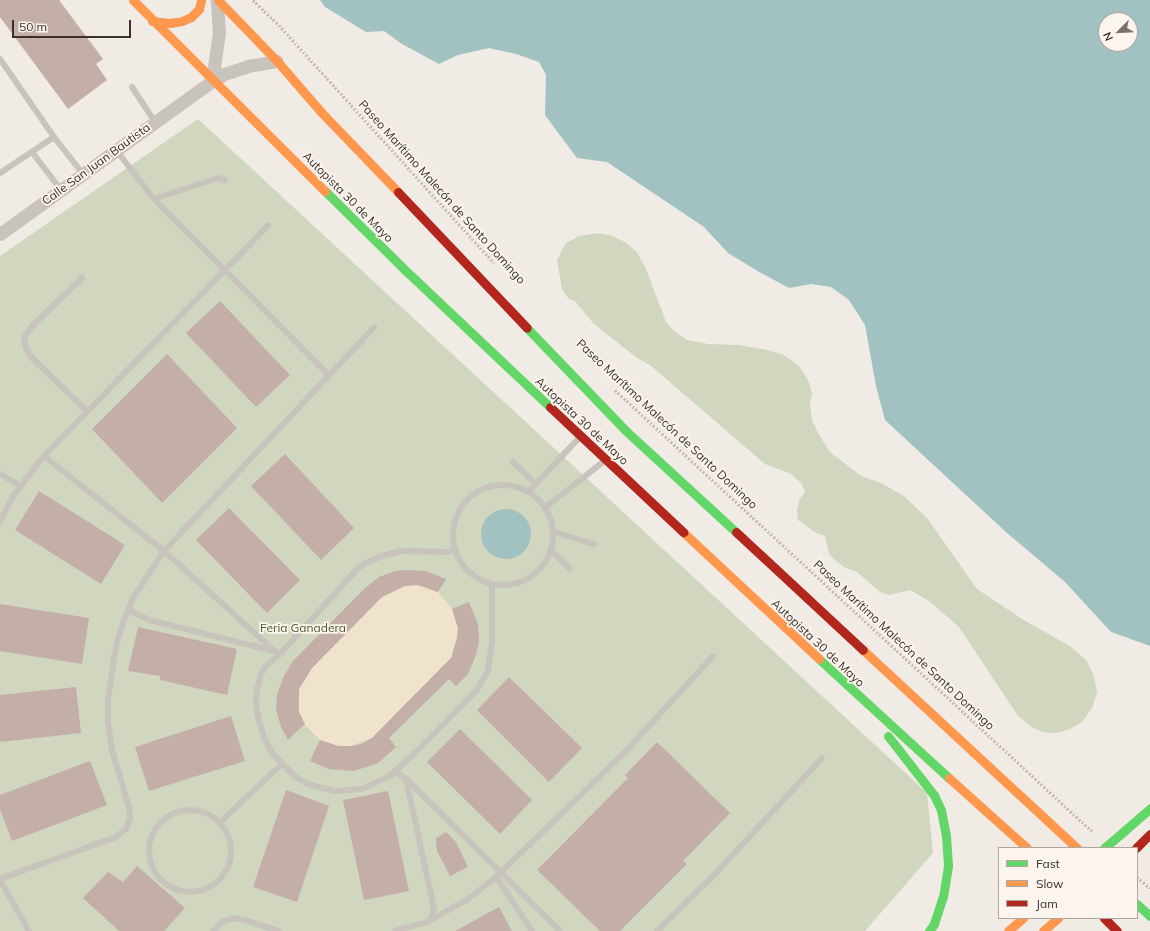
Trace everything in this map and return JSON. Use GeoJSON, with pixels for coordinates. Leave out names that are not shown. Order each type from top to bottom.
{"type":"FeatureCollection","features":[{"type":"Feature","properties":{"kind":"highway","name":"Autopista 30 de Mayo"},"geometry":{"type":"LineString","coordinates":[[132,0],[404,270],[863,701],[1026,847]]}},
{"type":"Feature","properties":{"kind":"highway"},"geometry":{"type":"LineString","coordinates":[[152,21],[170,23],[182,21],[191,16],[198,9],[201,0]]}},
{"type":"Feature","properties":{"kind":"highway","name":"Autopista 30 de Mayo"},"geometry":{"type":"LineString","coordinates":[[217,0],[277,61],[321,112],[625,430],[1076,847]]}},
{"type":"Feature","properties":{"kind":"highway"},"geometry":{"type":"LineString","coordinates":[[863,701],[908,763],[934,795],[941,810],[946,836],[948,866],[943,896],[934,924],[928,931]]}},
{"type":"Feature","properties":{"kind":"highway"},"geometry":{"type":"LineString","coordinates":[[1105,847],[1150,808]]}},
{"type":"Feature","properties":{"kind":"highway"},"geometry":{"type":"LineString","coordinates":[[1137,847],[1150,834]]}},
{"type":"Feature","properties":{"kind":"highway"},"geometry":{"type":"LineString","coordinates":[[1008,931],[1022,919]]}},
{"type":"Feature","properties":{"kind":"highway"},"geometry":{"type":"LineString","coordinates":[[1043,931],[1057,919]]}},
{"type":"Feature","properties":{"kind":"highway"},"geometry":{"type":"LineString","coordinates":[[1105,919],[1117,931]]}},
{"type":"Feature","properties":{"kind":"street"},"geometry":{"type":"LineString","coordinates":[[212,81],[219,32],[217,0]]}},
{"type":"Feature","properties":{"kind":"street","name":"Calle San Juan Bautista"},"geometry":{"type":"LineString","coordinates":[[0,234],[212,81],[224,74],[248,66],[277,61]]}},
{"type":"Feature","properties":{"kind":"lane"},"geometry":{"type":"LineString","coordinates":[[1,63],[82,174]]}},
{"type":"Feature","properties":{"kind":"lane"},"geometry":{"type":"LineString","coordinates":[[132,87],[155,122]]}},
{"type":"Feature","properties":{"kind":"lane"},"geometry":{"type":"LineString","coordinates":[[0,172],[54,137]]}},
{"type":"Feature","properties":{"kind":"lane"},"geometry":{"type":"LineString","coordinates":[[115,150],[154,199],[329,375]]}},
{"type":"Feature","properties":{"kind":"lane"},"geometry":{"type":"LineString","coordinates":[[32,152],[61,190]]}},
{"type":"Feature","properties":{"kind":"lane"},"geometry":{"type":"LineString","coordinates":[[154,199],[218,178],[225,180]]}},
{"type":"Feature","properties":{"kind":"lane"},"geometry":{"type":"LineString","coordinates":[[0,521],[14,495],[44,456],[269,225]]}},
{"type":"Feature","properties":{"kind":"lane"},"geometry":{"type":"LineString","coordinates":[[82,278],[32,326],[24,338],[26,348],[31,357],[87,411]]}},
{"type":"Feature","properties":{"kind":"lane"},"geometry":{"type":"LineString","coordinates":[[29,931],[0,879],[116,837],[126,829],[130,819],[129,807],[112,750],[108,723],[108,699],[116,646],[133,598],[164,551],[374,327]]}},
{"type":"Feature","properties":{"kind":"lane"},"geometry":{"type":"LineString","coordinates":[[529,491],[581,436]]}},
{"type":"Feature","properties":{"kind":"lane"},"geometry":{"type":"LineString","coordinates":[[44,456],[164,551],[277,653]]}},
{"type":"Feature","properties":{"kind":"lane"},"geometry":{"type":"LineString","coordinates":[[546,507],[606,460]]}},
{"type":"Feature","properties":{"kind":"lane"},"geometry":{"type":"LineString","coordinates":[[513,462],[536,484]]}},
{"type":"Feature","properties":{"kind":"lane"},"geometry":{"type":"LineString","coordinates":[[0,474],[21,486]]}},
{"type":"Feature","properties":{"kind":"lane"},"geometry":{"type":"LineString","coordinates":[[499,484],[509,484],[529,491],[546,507],[554,532],[552,551],[542,567],[528,579],[511,585],[492,584],[469,572],[463,565],[455,549],[453,532],[457,515],[462,505],[479,490],[499,484]]}},
{"type":"Feature","properties":{"kind":"lane"},"geometry":{"type":"LineString","coordinates":[[554,532],[594,544]]}},
{"type":"Feature","properties":{"kind":"lane"},"geometry":{"type":"LineString","coordinates":[[455,549],[448,552],[401,551],[378,557],[366,563],[358,568],[266,666],[261,674],[257,689],[256,705],[264,737],[272,753],[294,776],[308,784],[334,791],[362,789],[380,782],[395,772],[476,691],[483,682],[491,660],[492,584]]}},
{"type":"Feature","properties":{"kind":"lane"},"geometry":{"type":"LineString","coordinates":[[552,551],[570,569]]}},
{"type":"Feature","properties":{"kind":"lane"},"geometry":{"type":"LineString","coordinates":[[129,610],[149,620],[277,653]]}},
{"type":"Feature","properties":{"kind":"lane"},"geometry":{"type":"LineString","coordinates":[[395,931],[431,919],[468,899],[498,875],[625,752],[713,656]]}},
{"type":"Feature","properties":{"kind":"lane"},"geometry":{"type":"LineString","coordinates":[[657,931],[716,873],[822,758]]}},
{"type":"Feature","properties":{"kind":"lane"},"geometry":{"type":"LineString","coordinates":[[220,822],[282,764]]}},
{"type":"Feature","properties":{"kind":"lane"},"geometry":{"type":"LineString","coordinates":[[395,772],[406,779],[498,875],[560,931]]}},
{"type":"Feature","properties":{"kind":"lane"},"geometry":{"type":"LineString","coordinates":[[406,779],[434,909],[431,919]]}},
{"type":"Feature","properties":{"kind":"lane"},"geometry":{"type":"LineString","coordinates":[[184,810],[197,810],[209,814],[220,822],[227,834],[231,848],[229,862],[223,874],[213,884],[200,890],[186,892],[173,888],[161,880],[154,869],[150,857],[150,844],[154,832],[161,821],[172,814],[184,810]]}},
{"type":"Feature","properties":{"kind":"lane"},"geometry":{"type":"LineString","coordinates":[[498,875],[532,931]]}},
{"type":"Feature","properties":{"kind":"lane"},"geometry":{"type":"LineString","coordinates":[[213,931],[222,922],[234,918],[279,931]]}},
{"type":"Feature","properties":{"kind":"path","name":"Paseo Marítimo Malecón de Santo Domingo"},"geometry":{"type":"LineString","coordinates":[[253,0],[279,25],[495,264]]}},
{"type":"Feature","properties":{"kind":"path","name":"Paseo Marítimo Malecón de Santo Domingo"},"geometry":{"type":"LineString","coordinates":[[613,388],[1095,835]]}},
{"type":"Feature","properties":{"kind":"path"},"geometry":{"type":"LineString","coordinates":[[1138,878],[1150,888]]}},
{"type":"Feature","properties":{"kind":"green space","name":"Feria Ganadera"},"geometry":{"type":"Polygon","coordinates":[[[198,119],[927,793],[933,853],[865,931],[0,931],[0,256],[198,119]]]}},
{"type":"Feature","properties":{"kind":"green space"},"geometry":{"type":"Polygon","coordinates":[[[598,233],[612,236],[625,242],[637,252],[646,269],[666,322],[674,331],[687,340],[708,344],[739,345],[767,350],[782,354],[799,366],[809,382],[812,394],[810,404],[812,420],[819,435],[830,452],[861,476],[881,483],[904,496],[927,518],[977,589],[1022,619],[1070,646],[1086,660],[1094,676],[1097,693],[1092,708],[1082,722],[1070,729],[1056,733],[1042,732],[1032,727],[1018,716],[959,627],[929,601],[910,590],[890,595],[880,592],[857,572],[844,567],[836,561],[829,554],[825,536],[816,533],[798,520],[797,511],[799,500],[805,492],[801,483],[791,474],[765,464],[650,365],[637,358],[593,323],[575,301],[568,298],[562,289],[557,260],[565,244],[579,236],[598,233]]]}},
{"type":"Feature","properties":{"kind":"sand"},"geometry":{"type":"Polygon","coordinates":[[[418,585],[438,592],[452,609],[458,628],[457,638],[451,658],[372,738],[351,746],[338,746],[320,740],[305,725],[299,712],[299,689],[312,668],[382,597],[405,586],[418,585]]]}},
{"type":"Feature","properties":{"kind":"water"},"geometry":{"type":"Polygon","coordinates":[[[320,0],[1150,0],[1150,646],[1111,632],[1065,582],[1007,533],[885,420],[876,386],[865,325],[849,300],[831,287],[811,284],[789,288],[728,253],[704,227],[607,162],[577,158],[545,115],[546,75],[539,62],[516,54],[489,48],[458,55],[439,64],[402,44],[384,31],[366,32],[325,7],[320,0]]]}},
{"type":"Feature","properties":{"kind":"water"},"geometry":{"type":"Polygon","coordinates":[[[506,509],[516,511],[524,516],[529,524],[531,534],[529,544],[524,552],[516,557],[506,559],[496,557],[488,552],[483,544],[481,534],[483,524],[488,516],[496,511],[506,509]]]}},
{"type":"Feature","properties":{"kind":"building"},"geometry":{"type":"Polygon","coordinates":[[[0,0],[59,0],[103,59],[96,64],[107,80],[68,109],[0,17],[0,0]]]}},
{"type":"Feature","properties":{"kind":"building"},"geometry":{"type":"Polygon","coordinates":[[[220,301],[290,375],[256,407],[186,333],[220,301]]]}},
{"type":"Feature","properties":{"kind":"building"},"geometry":{"type":"Polygon","coordinates":[[[167,354],[237,428],[162,503],[92,429],[167,354]]]}},
{"type":"Feature","properties":{"kind":"building"},"geometry":{"type":"Polygon","coordinates":[[[285,454],[354,528],[321,560],[251,486],[285,454]]]}},
{"type":"Feature","properties":{"kind":"building"},"geometry":{"type":"Polygon","coordinates":[[[39,491],[125,545],[101,584],[15,530],[39,491]]]}},
{"type":"Feature","properties":{"kind":"building"},"geometry":{"type":"Polygon","coordinates":[[[229,508],[300,580],[267,613],[196,540],[229,508]]]}},
{"type":"Feature","properties":{"kind":"building"},"geometry":{"type":"Polygon","coordinates":[[[395,571],[425,571],[446,579],[438,592],[418,585],[405,586],[382,597],[312,668],[299,689],[299,712],[305,724],[288,740],[281,727],[276,710],[277,694],[284,676],[293,661],[365,588],[379,577],[395,571]]]}},
{"type":"Feature","properties":{"kind":"building"},"geometry":{"type":"Polygon","coordinates":[[[469,602],[478,624],[479,641],[476,655],[468,674],[456,686],[449,679],[389,738],[396,747],[378,763],[354,771],[329,769],[310,761],[320,740],[338,746],[351,746],[361,744],[372,738],[451,658],[457,638],[458,628],[452,609],[469,602]]]}},
{"type":"Feature","properties":{"kind":"building"},"geometry":{"type":"Polygon","coordinates":[[[0,604],[89,618],[82,664],[0,651],[0,604]]]}},
{"type":"Feature","properties":{"kind":"building"},"geometry":{"type":"Polygon","coordinates":[[[138,627],[237,649],[227,695],[160,680],[160,676],[128,671],[138,627]]]}},
{"type":"Feature","properties":{"kind":"building"},"geometry":{"type":"Polygon","coordinates":[[[509,677],[582,748],[549,782],[477,710],[509,677]]]}},
{"type":"Feature","properties":{"kind":"building"},"geometry":{"type":"Polygon","coordinates":[[[76,687],[81,733],[0,742],[0,695],[76,687]]]}},
{"type":"Feature","properties":{"kind":"building"},"geometry":{"type":"Polygon","coordinates":[[[231,716],[245,761],[149,791],[135,747],[231,716]]]}},
{"type":"Feature","properties":{"kind":"building"},"geometry":{"type":"Polygon","coordinates":[[[460,729],[532,800],[500,834],[427,762],[460,729]]]}},
{"type":"Feature","properties":{"kind":"building"},"geometry":{"type":"Polygon","coordinates":[[[657,742],[730,813],[683,861],[687,864],[620,931],[600,931],[537,870],[628,778],[625,775],[657,742]]]}},
{"type":"Feature","properties":{"kind":"building"},"geometry":{"type":"Polygon","coordinates":[[[90,761],[107,805],[12,841],[0,810],[0,795],[90,761]]]}},
{"type":"Feature","properties":{"kind":"building"},"geometry":{"type":"Polygon","coordinates":[[[286,790],[329,806],[297,902],[253,887],[286,790]]]}},
{"type":"Feature","properties":{"kind":"building"},"geometry":{"type":"Polygon","coordinates":[[[388,791],[409,891],[364,900],[343,800],[388,791]]]}},
{"type":"Feature","properties":{"kind":"building"},"geometry":{"type":"Polygon","coordinates":[[[446,832],[456,842],[468,867],[450,876],[437,851],[436,838],[446,832]]]}},
{"type":"Feature","properties":{"kind":"building"},"geometry":{"type":"Polygon","coordinates":[[[137,866],[185,908],[164,931],[119,931],[83,898],[108,872],[123,882],[137,866]]]}},
{"type":"Feature","properties":{"kind":"building"},"geometry":{"type":"Polygon","coordinates":[[[499,907],[512,931],[455,931],[499,907]]]}},
{"type":"Feature","properties":{"kind":"traffic: fast"},"geometry":{"type":"LineString","coordinates":[[325,191],[404,269],[550,407]]}},
{"type":"Feature","properties":{"kind":"traffic: fast"},"geometry":{"type":"LineString","coordinates":[[527,328],[625,430],[736,532]]}},
{"type":"Feature","properties":{"kind":"traffic: fast"},"geometry":{"type":"LineString","coordinates":[[819,659],[949,778]]}},
{"type":"Feature","properties":{"kind":"traffic: fast"},"geometry":{"type":"LineString","coordinates":[[888,736],[934,795],[941,810],[946,836],[948,866],[943,896],[934,924],[929,931]]}},
{"type":"Feature","properties":{"kind":"traffic: fast"},"geometry":{"type":"LineString","coordinates":[[1124,831],[1150,808]]}},
{"type":"Feature","properties":{"kind":"traffic: fast"},"geometry":{"type":"LineString","coordinates":[[1105,847],[1124,831]]}},
{"type":"Feature","properties":{"kind":"traffic: fast"},"geometry":{"type":"LineString","coordinates":[[1138,905],[1150,916]]}},
{"type":"Feature","properties":{"kind":"traffic: slow"},"geometry":{"type":"LineString","coordinates":[[133,0],[325,191]]}},
{"type":"Feature","properties":{"kind":"traffic: slow"},"geometry":{"type":"LineString","coordinates":[[152,21],[170,23],[182,21],[191,17],[199,9],[201,0]]}},
{"type":"Feature","properties":{"kind":"traffic: slow"},"geometry":{"type":"LineString","coordinates":[[218,0],[277,61],[321,112],[398,192]]}},
{"type":"Feature","properties":{"kind":"traffic: slow"},"geometry":{"type":"LineString","coordinates":[[683,532],[819,659]]}},
{"type":"Feature","properties":{"kind":"traffic: slow"},"geometry":{"type":"LineString","coordinates":[[863,650],[1076,847]]}},
{"type":"Feature","properties":{"kind":"traffic: slow"},"geometry":{"type":"LineString","coordinates":[[949,778],[1026,847]]}},
{"type":"Feature","properties":{"kind":"traffic: slow"},"geometry":{"type":"LineString","coordinates":[[1008,931],[1022,919]]}},
{"type":"Feature","properties":{"kind":"traffic: slow"},"geometry":{"type":"LineString","coordinates":[[1043,931],[1057,919]]}},
{"type":"Feature","properties":{"kind":"traffic: jam"},"geometry":{"type":"LineString","coordinates":[[398,192],[527,328]]}},
{"type":"Feature","properties":{"kind":"traffic: jam"},"geometry":{"type":"LineString","coordinates":[[550,407],[683,532]]}},
{"type":"Feature","properties":{"kind":"traffic: jam"},"geometry":{"type":"LineString","coordinates":[[736,532],[863,650]]}},
{"type":"Feature","properties":{"kind":"traffic: jam"},"geometry":{"type":"LineString","coordinates":[[1137,847],[1150,834]]}},
{"type":"Feature","properties":{"kind":"traffic: jam"},"geometry":{"type":"LineString","coordinates":[[1105,919],[1117,931]]}}]}
